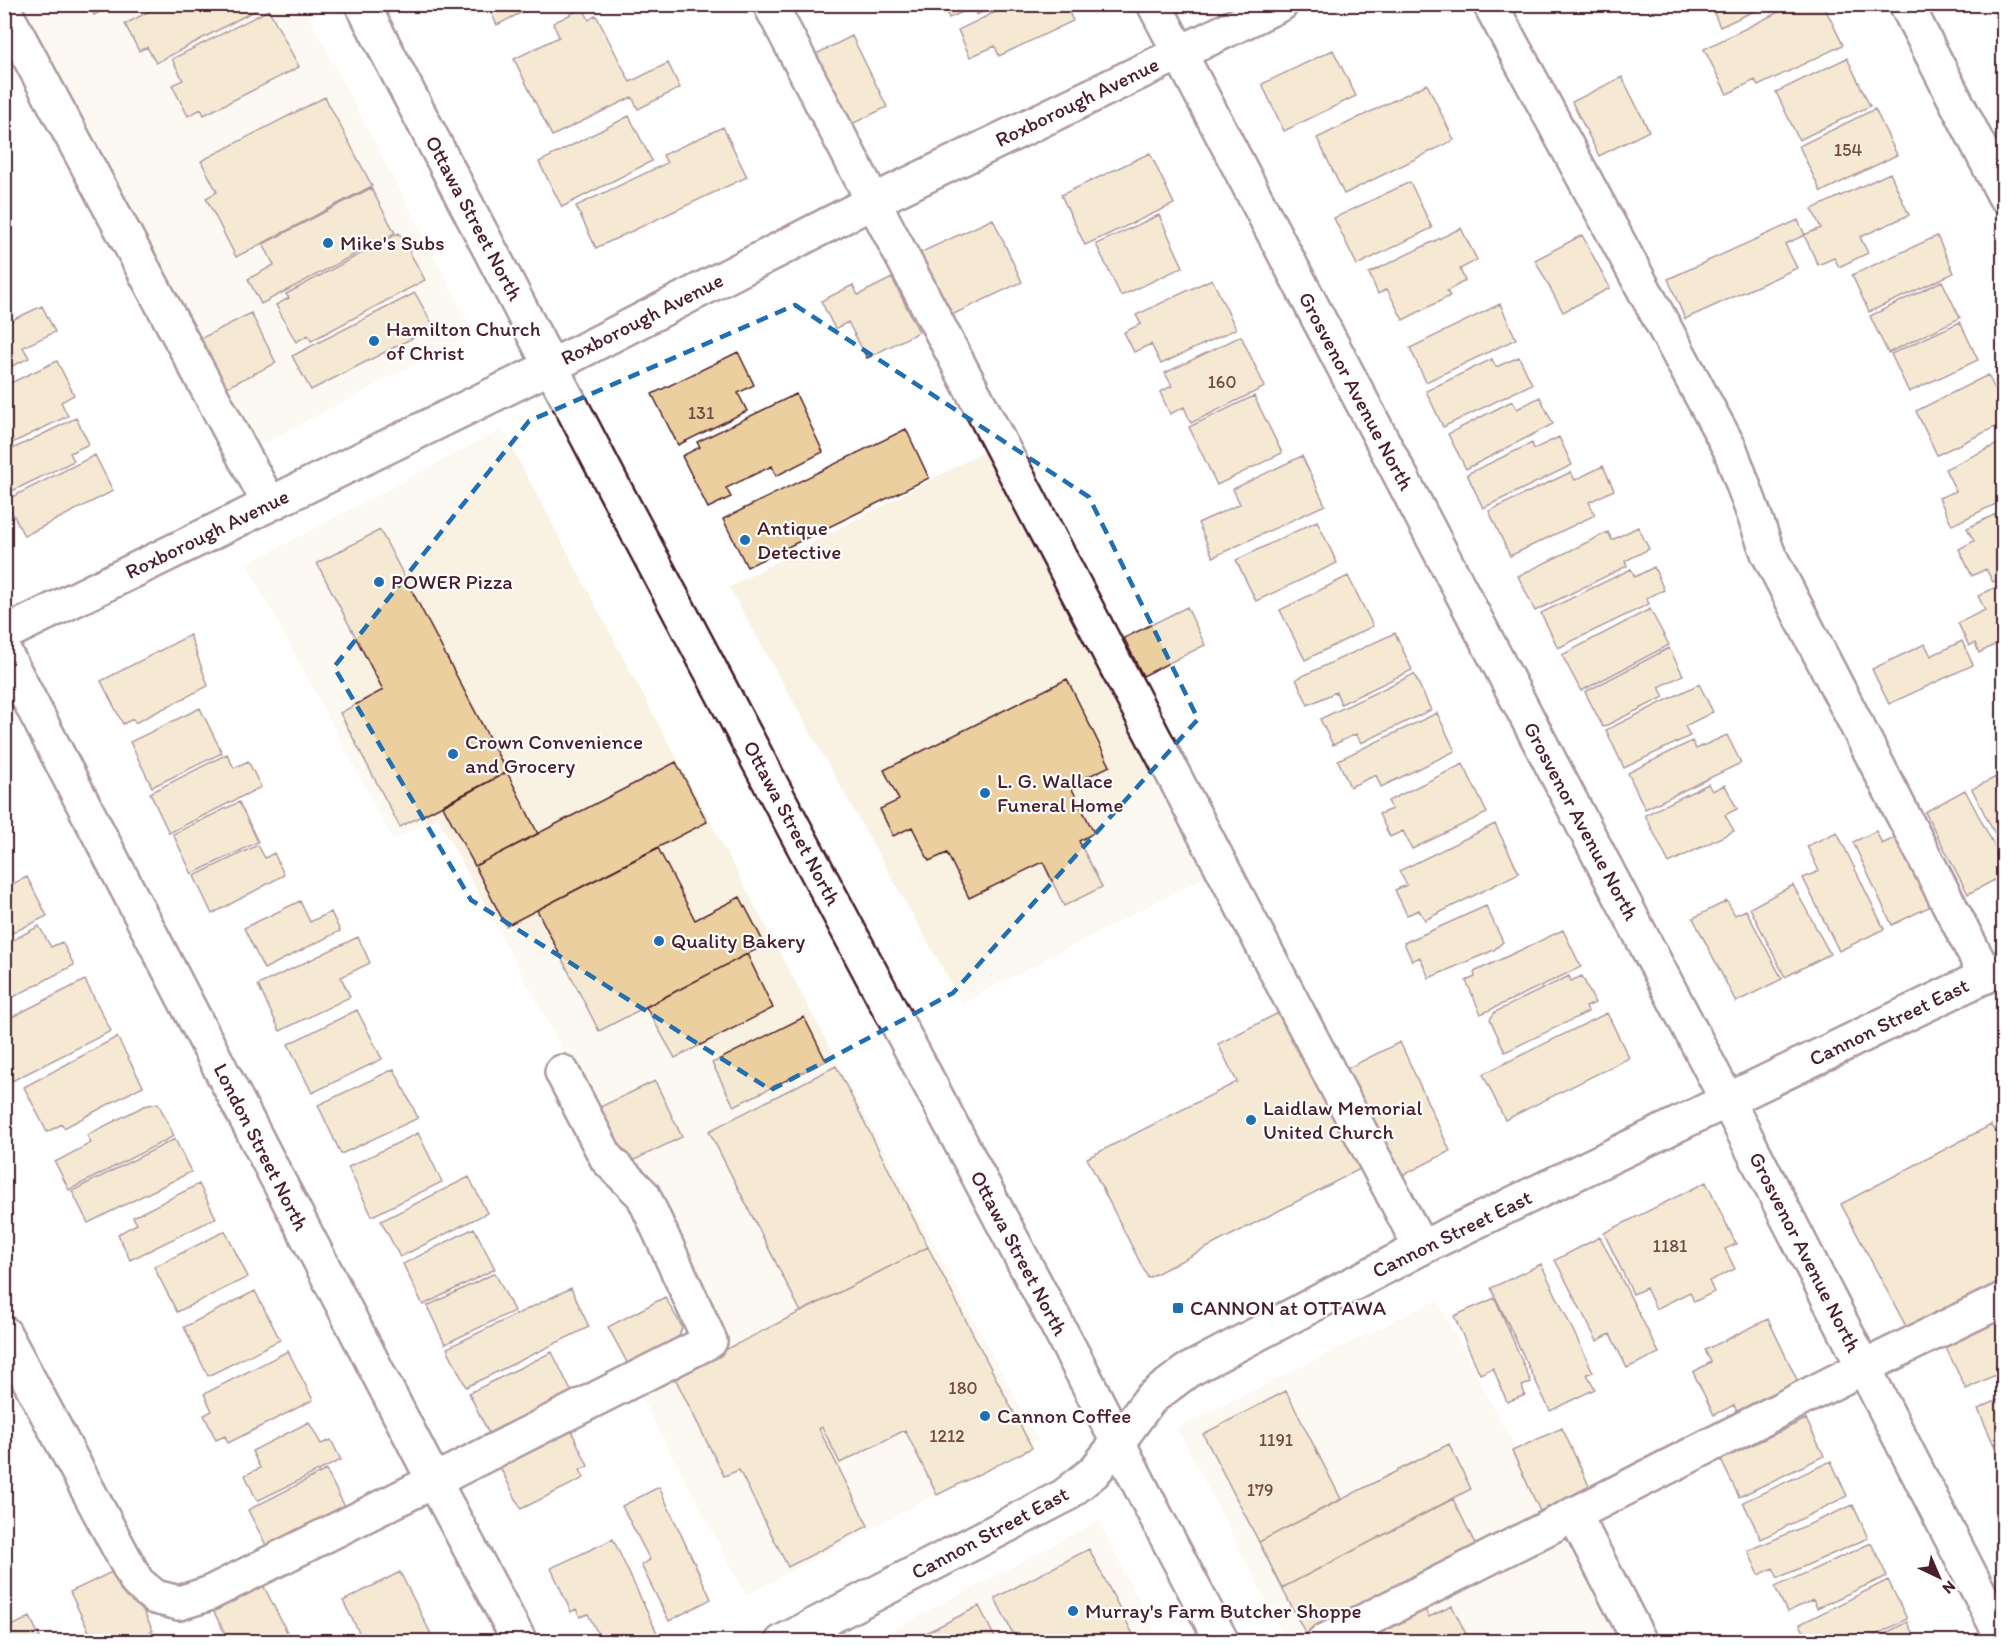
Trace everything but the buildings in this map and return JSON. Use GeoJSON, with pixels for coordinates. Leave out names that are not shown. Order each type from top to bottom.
{"type":"FeatureCollection","features":[{"type":"Feature","properties":{"kind":"street","name":"Ottawa Street North"},"geometry":{"type":"LineString","coordinates":[[362,4],[613,486],[1119,1441],[1149,1505],[1222,1641]]}},
{"type":"Feature","properties":{"kind":"street"},"geometry":{"type":"LineString","coordinates":[[770,4],[1421,1248]]}},
{"type":"Feature","properties":{"kind":"street","name":"Grosvenor Avenue North"},"geometry":{"type":"LineString","coordinates":[[1154,4],[1727,1100],[2004,1641]]}},
{"type":"Feature","properties":{"kind":"street","name":"Roxborough Avenue"},"geometry":{"type":"LineString","coordinates":[[4,634],[552,366],[872,202],[1281,4]]}},
{"type":"Feature","properties":{"kind":"street"},"geometry":{"type":"LineString","coordinates":[[1490,4],[1730,449],[1768,552],[1995,971]]}},
{"type":"Feature","properties":{"kind":"street"},"geometry":{"type":"LineString","coordinates":[[1906,4],[2004,195]]}},
{"type":"Feature","properties":{"kind":"street"},"geometry":{"type":"LineString","coordinates":[[4,10],[269,503]]}},
{"type":"Feature","properties":{"kind":"street","name":"London Street North"},"geometry":{"type":"LineString","coordinates":[[4,651],[434,1482],[520,1641]]}},
{"type":"Feature","properties":{"kind":"street","name":"Cannon Street East"},"geometry":{"type":"LineString","coordinates":[[782,1641],[1064,1496],[1094,1472],[1150,1399],[1186,1371],[1421,1248],[1995,971]]}},
{"type":"Feature","properties":{"kind":"street"},"geometry":{"type":"LineString","coordinates":[[4,1333],[137,1582],[155,1597],[179,1603],[208,1594],[710,1341],[643,1195],[607,1159],[562,1072]]}},
{"type":"Feature","properties":{"kind":"street"},"geometry":{"type":"LineString","coordinates":[[1323,1641],[1864,1367],[2004,1299]]}},
{"type":"Feature","properties":{"kind":"street"},"geometry":{"type":"LineString","coordinates":[[1575,1514],[1640,1641]]}},
{"type":"Feature","properties":{"kind":"highlighted area"},"geometry":{"type":"Polygon","coordinates":[[[795,305],[1089,497],[1198,719],[953,993],[771,1090],[471,900],[334,667],[529,421],[795,305]]]}},
{"type":"Feature","properties":{"kind":"shaded area"},"geometry":{"type":"Polygon","coordinates":[[[5,4],[303,5],[474,333],[236,458],[5,4]]]}},
{"type":"Feature","properties":{"kind":"shaded area"},"geometry":{"type":"Polygon","coordinates":[[[502,429],[1038,1440],[746,1595],[634,1384],[718,1339],[438,818],[393,840],[247,564],[502,429]]]}},
{"type":"Feature","properties":{"kind":"shaded area"},"geometry":{"type":"Polygon","coordinates":[[[1000,443],[1224,867],[962,1003],[729,587],[1000,443]]]}},
{"type":"Feature","properties":{"kind":"shaded area"},"geometry":{"type":"Polygon","coordinates":[[[1437,1300],[1618,1641],[1287,1641],[1177,1428],[1437,1300]]]}},
{"type":"Feature","properties":{"kind":"shaded area"},"geometry":{"type":"Polygon","coordinates":[[[1099,1521],[1159,1641],[869,1642],[1099,1521]]]}},
{"type":"Feature","properties":{"kind":"place","name":"Mike's Subs"},"geometry":{"type":"Point","coordinates":[328,243]}},
{"type":"Feature","properties":{"kind":"place","name":"Hamilton Church of Christ"},"geometry":{"type":"Point","coordinates":[374,341]}},
{"type":"Feature","properties":{"kind":"place","name":"Antique Detective"},"geometry":{"type":"Point","coordinates":[745,540]}},
{"type":"Feature","properties":{"kind":"place","name":"POWER Pizza"},"geometry":{"type":"Point","coordinates":[379,582]}},
{"type":"Feature","properties":{"kind":"place","name":"Crown Convenience and Grocery"},"geometry":{"type":"Point","coordinates":[453,754]}},
{"type":"Feature","properties":{"kind":"place","name":"L. G. Wallace Funeral Home"},"geometry":{"type":"Point","coordinates":[985,793]}},
{"type":"Feature","properties":{"kind":"place","name":"Quality Bakery"},"geometry":{"type":"Point","coordinates":[659,941]}},
{"type":"Feature","properties":{"kind":"place","name":"Laidlaw Memorial United Church"},"geometry":{"type":"Point","coordinates":[1251,1120]}},
{"type":"Feature","properties":{"kind":"place","name":"CANNON at OTTAWA"},"geometry":{"type":"Point","coordinates":[1178,1308]}},
{"type":"Feature","properties":{"kind":"place","name":"Cannon Coffee"},"geometry":{"type":"Point","coordinates":[985,1416]}},
{"type":"Feature","properties":{"kind":"place","name":"Murray's Farm Butcher Shoppe"},"geometry":{"type":"Point","coordinates":[1073,1611]}}]}
